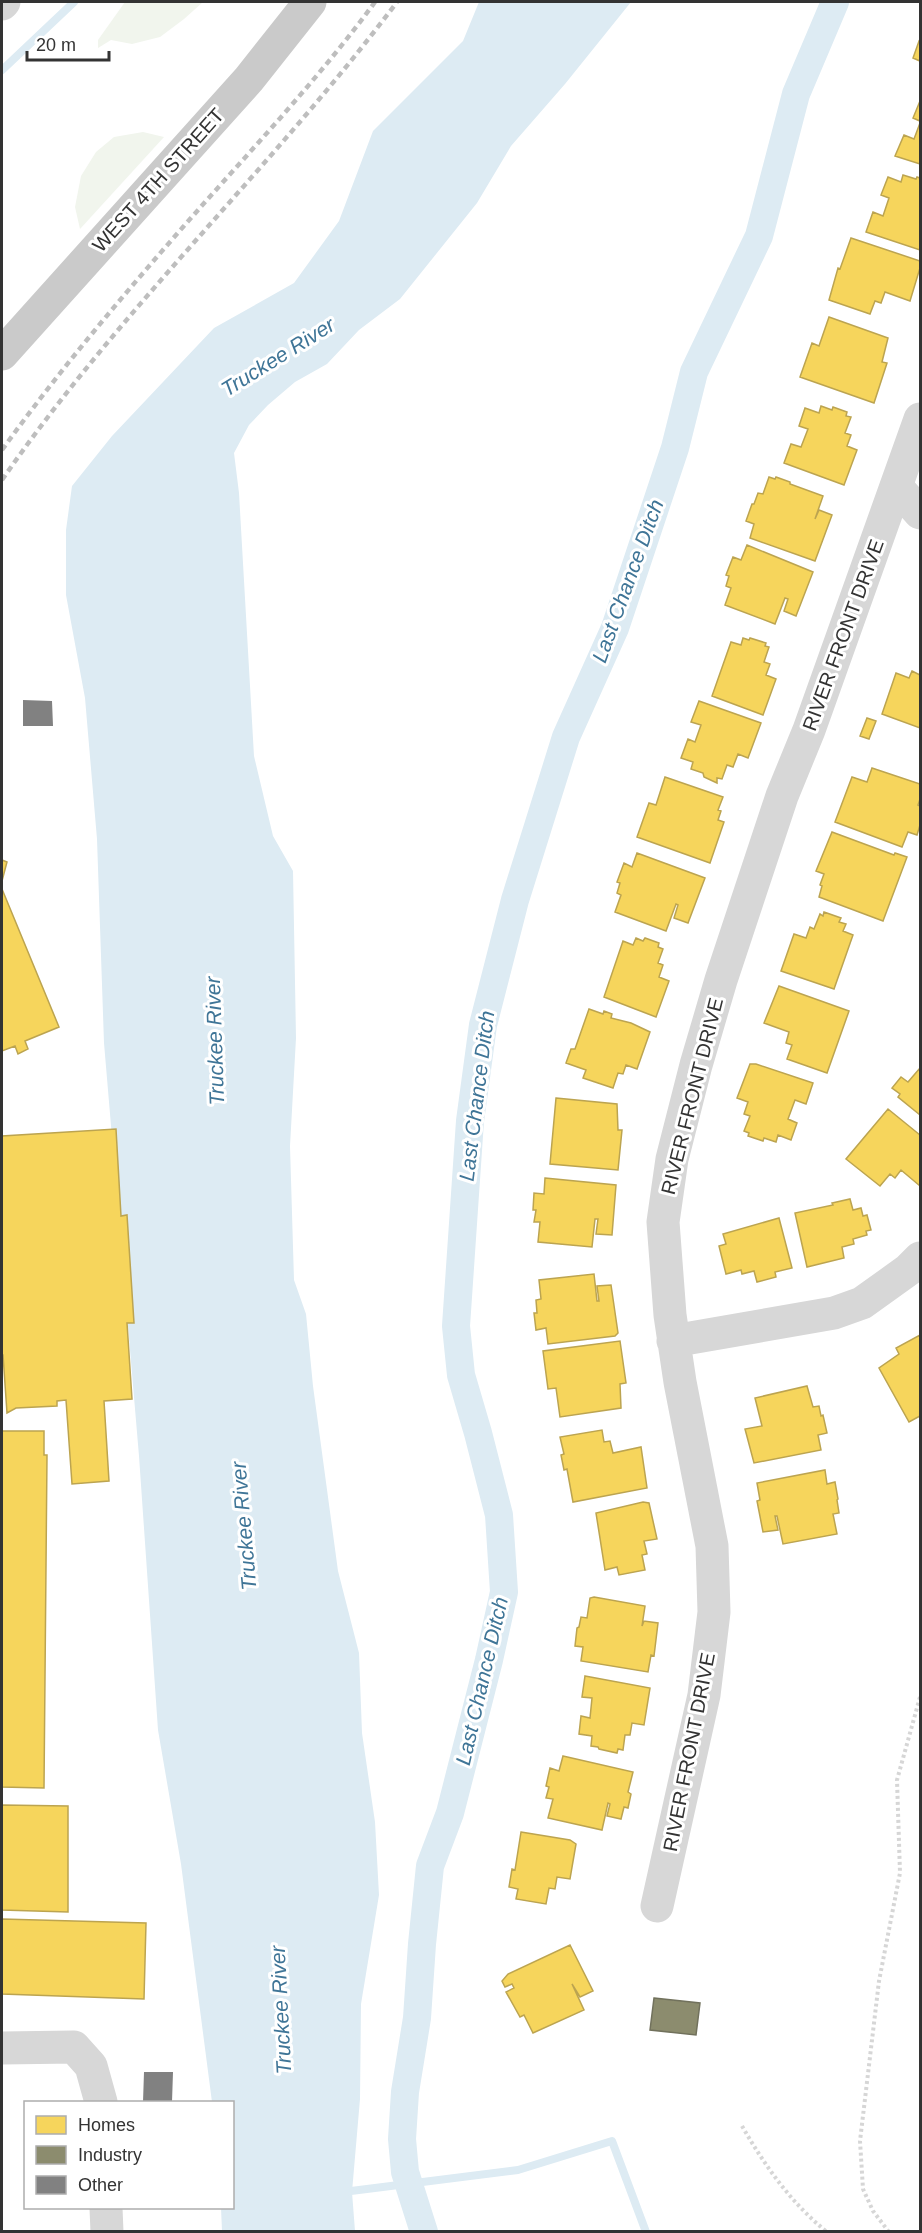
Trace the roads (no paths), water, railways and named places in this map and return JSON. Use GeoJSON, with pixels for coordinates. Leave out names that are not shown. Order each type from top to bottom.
{"type":"FeatureCollection","features":[{"type":"Feature","properties":{"kind":"main road","name":"WEST 4TH STREET"},"geometry":{"type":"LineString","coordinates":[[2,354],[249,79],[310,2]]}},
{"type":"Feature","properties":{"kind":"street","name":"RIVER FRONT DRIVE"},"geometry":{"type":"LineString","coordinates":[[657,1906],[704,1695],[714,1612],[712,1546],[673,1341],[663,1222],[672,1160],[721,980],[779,807],[921,419]]}},
{"type":"Feature","properties":{"kind":"street"},"geometry":{"type":"LineString","coordinates":[[896,486],[921,513]]}},
{"type":"Feature","properties":{"kind":"street"},"geometry":{"type":"LineString","coordinates":[[673,1341],[834,1313],[862,1303],[921,1258]]}},
{"type":"Feature","properties":{"kind":"street"},"geometry":{"type":"LineString","coordinates":[[2,2048],[74,2047],[91,2066],[100,2101]]}},
{"type":"Feature","properties":{"kind":"street"},"geometry":{"type":"LineString","coordinates":[[106,2209],[107,2232]]}},
{"type":"Feature","properties":{"kind":"water","name":"Truckee River"},"geometry":{"type":"Polygon","coordinates":[[[479,2],[631,2],[511,146],[477,203],[400,299],[359,330],[327,364],[295,382],[268,405],[249,425],[234,453],[239,493],[254,756],[273,836],[293,871],[296,1038],[290,1146],[294,1280],[306,1314],[313,1386],[338,1571],[359,1653],[362,1733],[375,1822],[379,1895],[361,2004],[360,2099],[352,2192],[355,2231],[222,2231],[221,2209],[234,2209],[234,2101],[212,2101],[181,1864],[158,1730],[139,1456],[104,1043],[97,839],[85,698],[66,595],[66,530],[72,486],[112,436],[214,328],[294,283],[339,221],[373,131],[463,41],[479,2]]]}},
{"type":"Feature","properties":{"kind":"waterway"},"geometry":{"type":"LineString","coordinates":[[2,70],[74,2]]}},
{"type":"Feature","properties":{"kind":"waterway","name":"Last Chance Ditch"},"geometry":{"type":"LineString","coordinates":[[424,2232],[405,2172],[402,2139],[405,2092],[417,2018],[430,1866],[450,1813],[504,1592],[499,1515],[461,1375],[456,1326],[470,1121],[483,1025],[515,900],[566,737],[615,628],[675,448],[694,372],[759,236],[796,94],[835,2]]}},
{"type":"Feature","properties":{"kind":"waterway"},"geometry":{"type":"LineString","coordinates":[[343,2192],[518,2170],[612,2141],[646,2232]]}},
{"type":"Feature","properties":{"kind":"railway"},"geometry":{"type":"LineString","coordinates":[[2,450],[67,364],[183,227],[306,88],[375,2]]}},
{"type":"Feature","properties":{"kind":"railway"},"geometry":{"type":"LineString","coordinates":[[2,480],[96,356],[300,122],[397,2]]}}]}
